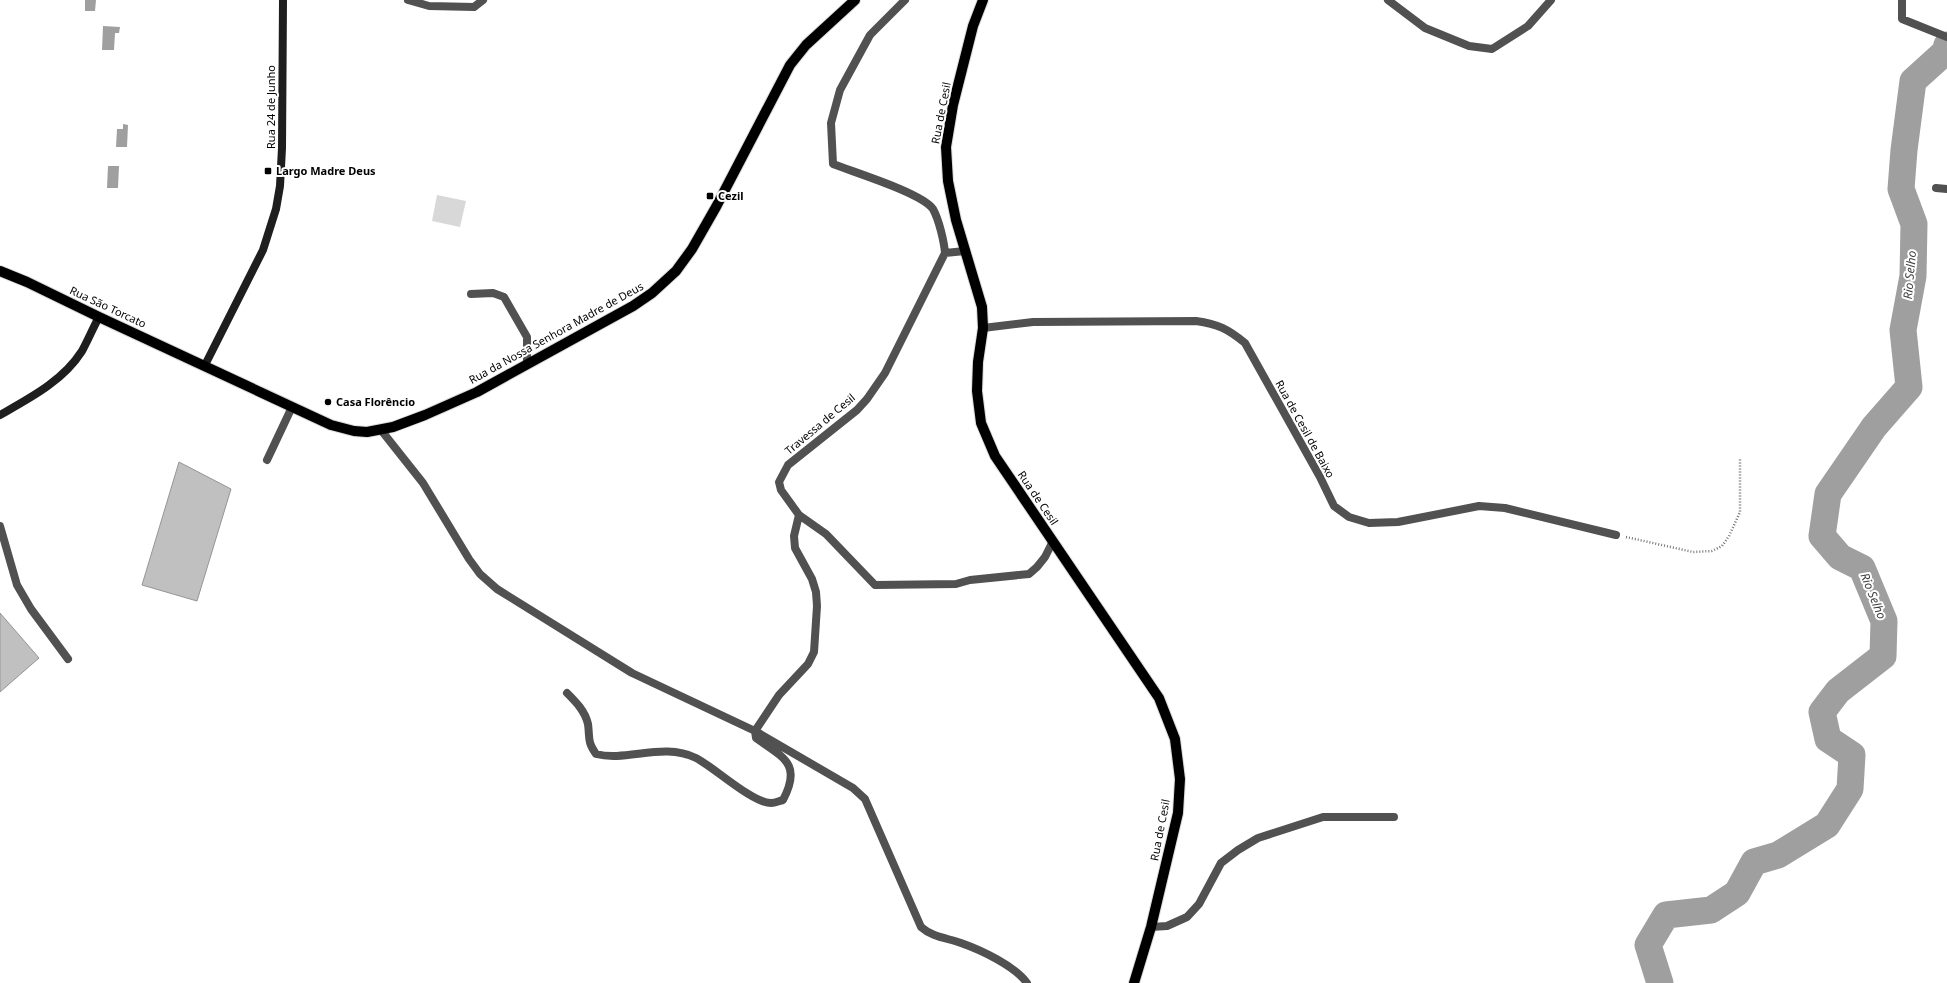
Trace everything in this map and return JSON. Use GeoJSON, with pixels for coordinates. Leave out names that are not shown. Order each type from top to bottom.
{"type":"FeatureCollection","features":[{"type":"Feature","properties":{"kind":"main road","name":"Rua da Nossa Senhora Madre de Deus"},"geometry":{"type":"LineString","coordinates":[[205,365],[292,407],[344,429],[354,432],[381,430],[444,407],[477,392],[633,306],[666,282],[676,272],[692,250],[790,64],[806,45],[855,0]]}},
{"type":"Feature","properties":{"kind":"main road","name":"Rua de Cesil"},"geometry":{"type":"LineString","coordinates":[[983,0],[971,33],[953,105],[946,147],[948,181],[956,220],[982,308],[983,328],[978,362],[977,384],[982,423],[995,456],[1159,698],[1175,739],[1180,779],[1178,813],[1151,927],[1134,983]]}},
{"type":"Feature","properties":{"kind":"main road","name":"Rua São Torcato"},"geometry":{"type":"LineString","coordinates":[[0,271],[27,282],[98,317],[205,365]]}},
{"type":"Feature","properties":{"kind":"street","name":"Rua 24 de Junho"},"geometry":{"type":"LineString","coordinates":[[205,365],[263,250],[276,209],[280,186],[282,148],[283,0]]}},
{"type":"Feature","properties":{"kind":"street"},"geometry":{"type":"LineString","coordinates":[[408,0],[429,6],[474,7],[483,0]]}},
{"type":"Feature","properties":{"kind":"street"},"geometry":{"type":"LineString","coordinates":[[905,0],[870,35],[840,90],[831,124],[833,164],[918,197],[932,209],[944,241],[944,253],[965,251]]}},
{"type":"Feature","properties":{"kind":"street"},"geometry":{"type":"LineString","coordinates":[[1388,0],[1426,28],[1469,46],[1492,49],[1528,26],[1551,0]]}},
{"type":"Feature","properties":{"kind":"street"},"geometry":{"type":"LineString","coordinates":[[1902,0],[1902,19],[1947,37]]}},
{"type":"Feature","properties":{"kind":"street"},"geometry":{"type":"LineString","coordinates":[[1936,188],[1947,189]]}},
{"type":"Feature","properties":{"kind":"street","name":"Travessa de Cesil"},"geometry":{"type":"LineString","coordinates":[[944,253],[885,373],[867,399],[857,410],[788,466],[779,482],[781,490],[799,515],[826,534],[875,585],[956,584],[970,580],[1028,574],[1037,567],[1045,557],[1053,541]]}},
{"type":"Feature","properties":{"kind":"street"},"geometry":{"type":"LineString","coordinates":[[471,294],[493,293],[504,297],[527,337],[527,364]]}},
{"type":"Feature","properties":{"kind":"street"},"geometry":{"type":"LineString","coordinates":[[0,415],[32,396],[59,377],[82,351],[98,317]]}},
{"type":"Feature","properties":{"kind":"street","name":"Rua de Cesil de Baixo"},"geometry":{"type":"LineString","coordinates":[[983,328],[1033,322],[1196,321],[1213,323],[1228,330],[1245,343],[1320,477],[1334,506],[1349,517],[1369,523],[1398,522],[1479,506],[1505,508],[1616,534]]}},
{"type":"Feature","properties":{"kind":"street"},"geometry":{"type":"LineString","coordinates":[[267,460],[292,407]]}},
{"type":"Feature","properties":{"kind":"street"},"geometry":{"type":"LineString","coordinates":[[381,430],[423,483],[480,574],[497,588],[632,673],[755,731],[853,788],[865,799],[921,927],[927,933],[962,944],[998,959],[1027,983]]}},
{"type":"Feature","properties":{"kind":"street"},"geometry":{"type":"LineString","coordinates":[[567,693],[580,706],[587,723],[589,743],[596,754],[607,757],[642,752],[675,752],[695,758],[757,798],[770,803],[783,800],[791,786],[792,771],[784,758],[756,738],[755,731],[779,695],[808,664],[814,652],[817,606],[816,592],[812,579],[795,548],[794,536],[799,515]]}},
{"type":"Feature","properties":{"kind":"street"},"geometry":{"type":"LineString","coordinates":[[0,526],[17,585],[31,609],[68,659]]}},
{"type":"Feature","properties":{"kind":"street"},"geometry":{"type":"LineString","coordinates":[[1151,927],[1167,926],[1187,917],[1199,904],[1221,863],[1238,850],[1258,838],[1323,817],[1394,817]]}},
{"type":"Feature","properties":{"kind":"path"},"geometry":{"type":"LineString","coordinates":[[1616,534],[1693,552],[1712,551],[1722,546],[1729,536],[1740,512],[1740,459]]}},
{"type":"Feature","properties":{"kind":"shaded area"},"geometry":{"type":"Polygon","coordinates":[[[85,0],[96,0],[95,11],[85,11],[85,0]]]}},
{"type":"Feature","properties":{"kind":"shaded area"},"geometry":{"type":"Polygon","coordinates":[[[103,26],[120,27],[119,33],[115,33],[114,50],[102,50],[103,26]]]}},
{"type":"Feature","properties":{"kind":"shaded area"},"geometry":{"type":"Polygon","coordinates":[[[123,124],[128,125],[127,147],[116,147],[117,129],[123,129],[123,124]]]}},
{"type":"Feature","properties":{"kind":"shaded area"},"geometry":{"type":"Polygon","coordinates":[[[108,166],[119,166],[118,188],[107,188],[108,166]]]}},
{"type":"Feature","properties":{"kind":"shaded area"},"geometry":{"type":"Polygon","coordinates":[[[437,195],[466,201],[460,227],[432,221],[437,195]]]}},
{"type":"Feature","properties":{"kind":"building"},"geometry":{"type":"Polygon","coordinates":[[[179,462],[231,489],[197,601],[142,585],[179,462]]]}},
{"type":"Feature","properties":{"kind":"building"},"geometry":{"type":"Polygon","coordinates":[[[0,613],[39,658],[0,692],[0,613]]]}},
{"type":"Feature","properties":{"kind":"waterway","name":"Rio Selho"},"geometry":{"type":"LineString","coordinates":[[1660,983],[1648,945],[1666,915],[1711,910],[1737,893],[1754,862],[1778,855],[1827,825],[1850,789],[1852,755],[1828,739],[1822,712],[1838,691],[1883,656],[1884,621],[1862,568],[1840,557],[1822,536],[1828,494],[1874,427],[1909,387],[1903,330],[1913,276],[1914,224],[1901,189],[1904,150],[1913,81],[1945,52],[1947,45]]}},
{"type":"Feature","properties":{"kind":"place","name":"Largo Madre Deus"},"geometry":{"type":"Point","coordinates":[268,171]}},
{"type":"Feature","properties":{"kind":"place","name":"Cezil"},"geometry":{"type":"Point","coordinates":[710,196]}},
{"type":"Feature","properties":{"kind":"place","name":"Casa Florêncio"},"geometry":{"type":"Point","coordinates":[328,402]}}]}
